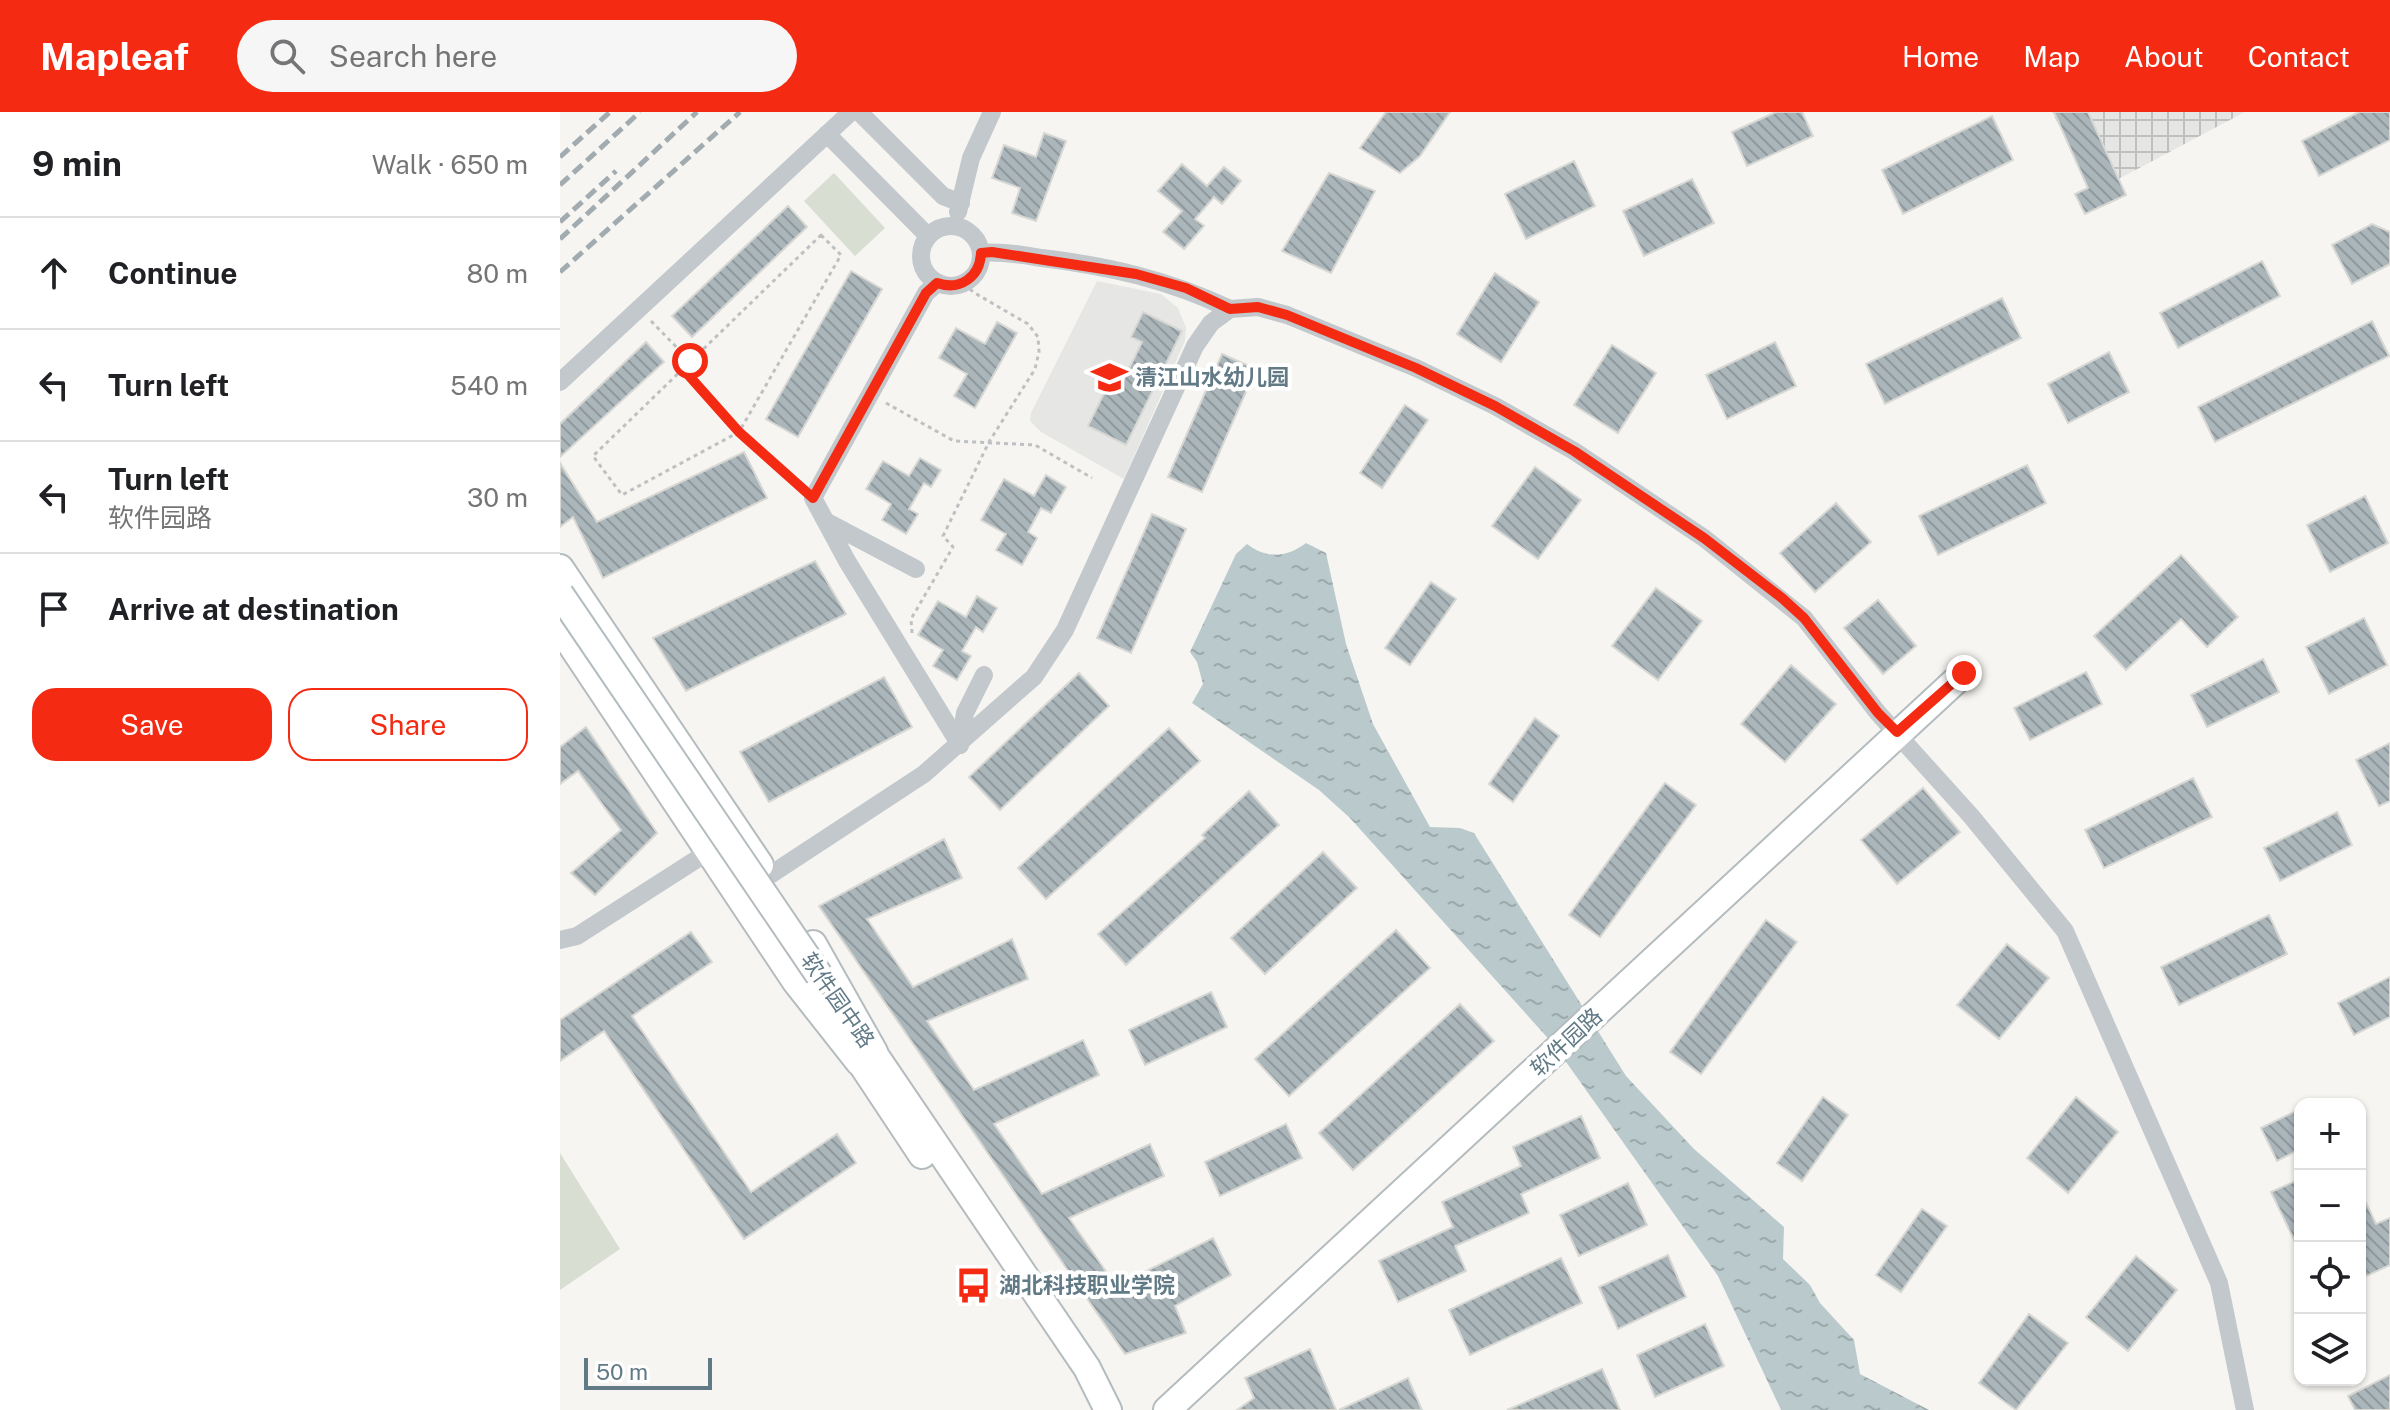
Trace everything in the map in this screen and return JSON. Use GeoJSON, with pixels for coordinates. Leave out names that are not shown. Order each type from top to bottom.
{"type":"FeatureCollection","features":[{"type":"Feature","properties":{"kind":"main road"},"geometry":{"type":"LineString","coordinates":[[560,568],[827,965],[867,1057]]}},
{"type":"Feature","properties":{"kind":"main road","name":"软件园中路"},"geometry":{"type":"LineString","coordinates":[[560,594],[1098,1410]]}},
{"type":"Feature","properties":{"kind":"main road","name":"软件园中路"},"geometry":{"type":"LineString","coordinates":[[560,609],[815,977]]}},
{"type":"Feature","properties":{"kind":"main road"},"geometry":{"type":"LineString","coordinates":[[560,628],[796,982],[867,1057]]}},
{"type":"Feature","properties":{"kind":"main road","name":"软件园路"},"geometry":{"type":"LineString","coordinates":[[1167,1410],[1964,673]]}},
{"type":"Feature","properties":{"kind":"main road"},"geometry":{"type":"LineString","coordinates":[[668,792],[664,777],[670,763],[686,763],[698,772]]}},
{"type":"Feature","properties":{"kind":"main road","name":"软件园中路"},"geometry":{"type":"LineString","coordinates":[[867,1057],[1087,1368],[1108,1410]]}},
{"type":"Feature","properties":{"kind":"street"},"geometry":{"type":"LineString","coordinates":[[560,382],[851,112]]}},
{"type":"Feature","properties":{"kind":"street"},"geometry":{"type":"LineString","coordinates":[[859,112],[943,196],[961,203]]}},
{"type":"Feature","properties":{"kind":"street"},"geometry":{"type":"LineString","coordinates":[[955,226],[971,158],[992,112]]}},
{"type":"Feature","properties":{"kind":"street"},"geometry":{"type":"LineString","coordinates":[[827,134],[928,236]]}},
{"type":"Feature","properties":{"kind":"street"},"geometry":{"type":"LineString","coordinates":[[955,226],[973,235],[981,253],[977,271],[964,283],[945,286],[937,283],[924,270],[921,261],[923,243],[936,230],[955,226]]}},
{"type":"Feature","properties":{"kind":"street"},"geometry":{"type":"LineString","coordinates":[[981,253],[1069,261],[1136,274],[1186,288],[1230,309],[1258,307],[1316,326],[1416,368],[1495,406],[1574,451],[1704,538],[1804,618],[1878,713],[1971,816],[2065,931],[2219,1283],[2245,1410]]}},
{"type":"Feature","properties":{"kind":"street"},"geometry":{"type":"LineString","coordinates":[[937,283],[926,293],[813,498],[960,745]]}},
{"type":"Feature","properties":{"kind":"street"},"geometry":{"type":"LineString","coordinates":[[767,877],[924,774],[1014,698],[1050,656],[1072,616],[1195,346],[1211,323],[1230,309]]}},
{"type":"Feature","properties":{"kind":"street"},"geometry":{"type":"LineString","coordinates":[[826,521],[916,569]]}},
{"type":"Feature","properties":{"kind":"street"},"geometry":{"type":"LineString","coordinates":[[960,745],[965,713],[984,675]]}},
{"type":"Feature","properties":{"kind":"street"},"geometry":{"type":"LineString","coordinates":[[560,940],[577,936],[708,852]]}},
{"type":"Feature","properties":{"kind":"path"},"geometry":{"type":"LineString","coordinates":[[821,235],[841,255],[739,432],[622,495],[593,456],[690,361],[821,235]]}},
{"type":"Feature","properties":{"kind":"path"},"geometry":{"type":"LineString","coordinates":[[912,635],[911,619],[953,547],[943,536],[989,442],[1035,369],[1038,337],[1028,324],[973,292],[964,283]]}},
{"type":"Feature","properties":{"kind":"path"},"geometry":{"type":"LineString","coordinates":[[639,309],[690,361]]}},
{"type":"Feature","properties":{"kind":"path"},"geometry":{"type":"LineString","coordinates":[[683,369],[739,432],[813,498]]}},
{"type":"Feature","properties":{"kind":"path"},"geometry":{"type":"LineString","coordinates":[[869,393],[954,441],[1035,445],[1092,478]]}},
{"type":"Feature","properties":{"kind":"shaded area"},"geometry":{"type":"Polygon","coordinates":[[[2052,112],[2245,112],[2094,192],[2052,112]]]}},
{"type":"Feature","properties":{"kind":"shaded area"},"geometry":{"type":"Polygon","coordinates":[[[834,173],[885,228],[855,256],[804,201],[834,173]]]}},
{"type":"Feature","properties":{"kind":"shaded area","name":"清江山水幼儿园"},"geometry":{"type":"Polygon","coordinates":[[[1097,281],[1161,294],[1178,308],[1186,328],[1185,341],[1124,479],[1041,432],[1030,421],[1031,413],[1097,281]]]}},
{"type":"Feature","properties":{"kind":"shaded area"},"geometry":{"type":"Polygon","coordinates":[[[560,1153],[620,1249],[560,1290],[560,1153]]]}},
{"type":"Feature","properties":{"kind":"water"},"geometry":{"type":"Polygon","coordinates":[[[1306,543],[1326,553],[1346,644],[1373,724],[1430,827],[1460,828],[1474,833],[1626,1076],[1694,1149],[1784,1227],[1783,1259],[1810,1285],[1820,1303],[1854,1340],[1860,1374],[1929,1410],[1781,1410],[1718,1276],[1554,1045],[1350,818],[1319,790],[1192,703],[1203,684],[1197,662],[1190,652],[1236,554],[1247,544],[1276,555],[1291,552],[1306,543]]]}},
{"type":"Feature","properties":{"kind":"building"},"geometry":{"type":"Polygon","coordinates":[[[1386,112],[1450,112],[1420,156],[1400,173],[1360,148],[1386,112]]]}},
{"type":"Feature","properties":{"kind":"building"},"geometry":{"type":"Polygon","coordinates":[[[1776,112],[1802,112],[1813,136],[1747,166],[1732,132],[1776,112]]]}},
{"type":"Feature","properties":{"kind":"building"},"geometry":{"type":"Polygon","coordinates":[[[2054,112],[2088,112],[2126,195],[2085,214],[2075,194],[2088,188],[2054,112]]]}},
{"type":"Feature","properties":{"kind":"building"},"geometry":{"type":"Polygon","coordinates":[[[2359,112],[2390,112],[2390,140],[2319,176],[2302,141],[2359,112]]]}},
{"type":"Feature","properties":{"kind":"building"},"geometry":{"type":"Polygon","coordinates":[[[1992,116],[2013,160],[1903,214],[1882,170],[1992,116]]]}},
{"type":"Feature","properties":{"kind":"building"},"geometry":{"type":"Polygon","coordinates":[[[1044,133],[1066,141],[1036,221],[1012,213],[1020,188],[992,178],[1004,145],[1036,157],[1044,133]]]}},
{"type":"Feature","properties":{"kind":"building"},"geometry":{"type":"Polygon","coordinates":[[[1574,161],[1595,206],[1526,239],[1505,194],[1574,161]]]}},
{"type":"Feature","properties":{"kind":"building"},"geometry":{"type":"Polygon","coordinates":[[[1182,164],[1207,186],[1224,167],[1241,181],[1222,204],[1214,197],[1195,219],[1204,226],[1184,249],[1163,232],[1182,211],[1158,191],[1182,164]]]}},
{"type":"Feature","properties":{"kind":"building"},"geometry":{"type":"Polygon","coordinates":[[[1329,173],[1375,191],[1331,273],[1282,251],[1329,173]]]}},
{"type":"Feature","properties":{"kind":"building"},"geometry":{"type":"Polygon","coordinates":[[[1692,179],[1714,223],[1644,256],[1623,211],[1692,179]]]}},
{"type":"Feature","properties":{"kind":"building"},"geometry":{"type":"Polygon","coordinates":[[[788,206],[807,227],[692,337],[672,316],[788,206]]]}},
{"type":"Feature","properties":{"kind":"building"},"geometry":{"type":"Polygon","coordinates":[[[2372,224],[2390,232],[2390,264],[2352,284],[2332,245],[2372,224]]]}},
{"type":"Feature","properties":{"kind":"building"},"geometry":{"type":"Polygon","coordinates":[[[2262,261],[2280,296],[2178,348],[2160,313],[2262,261]]]}},
{"type":"Feature","properties":{"kind":"building"},"geometry":{"type":"Polygon","coordinates":[[[851,271],[882,289],[798,437],[766,419],[851,271]]]}},
{"type":"Feature","properties":{"kind":"building"},"geometry":{"type":"Polygon","coordinates":[[[1495,273],[1539,302],[1501,362],[1457,334],[1495,273]]]}},
{"type":"Feature","properties":{"kind":"building"},"geometry":{"type":"Polygon","coordinates":[[[2002,298],[2021,338],[1885,404],[1866,364],[2002,298]]]}},
{"type":"Feature","properties":{"kind":"building"},"geometry":{"type":"Polygon","coordinates":[[[1143,312],[1182,331],[1126,445],[1088,426],[1113,375],[1123,381],[1142,342],[1131,337],[1143,312]]]}},
{"type":"Feature","properties":{"kind":"building"},"geometry":{"type":"Polygon","coordinates":[[[2372,321],[2389,356],[2215,442],[2198,407],[2372,321]]]}},
{"type":"Feature","properties":{"kind":"building"},"geometry":{"type":"Polygon","coordinates":[[[997,322],[1017,333],[975,408],[954,396],[967,374],[939,358],[956,328],[985,344],[997,322]]]}},
{"type":"Feature","properties":{"kind":"building"},"geometry":{"type":"Polygon","coordinates":[[[646,342],[664,362],[560,457],[560,424],[646,342]]]}},
{"type":"Feature","properties":{"kind":"building"},"geometry":{"type":"Polygon","coordinates":[[[1775,342],[1796,386],[1727,419],[1706,375],[1775,342]]]}},
{"type":"Feature","properties":{"kind":"building"},"geometry":{"type":"Polygon","coordinates":[[[1612,345],[1656,373],[1618,433],[1574,405],[1612,345]]]}},
{"type":"Feature","properties":{"kind":"building"},"geometry":{"type":"Polygon","coordinates":[[[2109,352],[2129,392],[2068,423],[2048,384],[2109,352]]]}},
{"type":"Feature","properties":{"kind":"building"},"geometry":{"type":"Polygon","coordinates":[[[1222,354],[1256,369],[1202,492],[1168,477],[1222,354]]]}},
{"type":"Feature","properties":{"kind":"building"},"geometry":{"type":"Polygon","coordinates":[[[1405,405],[1428,420],[1382,488],[1360,473],[1405,405]]]}},
{"type":"Feature","properties":{"kind":"building"},"geometry":{"type":"Polygon","coordinates":[[[744,452],[767,498],[603,578],[573,517],[560,527],[560,463],[597,522],[744,452]]]}},
{"type":"Feature","properties":{"kind":"building"},"geometry":{"type":"Polygon","coordinates":[[[920,458],[941,470],[931,487],[924,483],[909,509],[918,514],[906,534],[882,520],[891,504],[866,489],[883,461],[909,476],[920,458]]]}},
{"type":"Feature","properties":{"kind":"building"},"geometry":{"type":"Polygon","coordinates":[[[2027,465],[2046,503],[1938,555],[1919,516],[2027,465]]]}},
{"type":"Feature","properties":{"kind":"building"},"geometry":{"type":"Polygon","coordinates":[[[1535,467],[1581,500],[1538,559],[1492,526],[1535,467]]]}},
{"type":"Feature","properties":{"kind":"building"},"geometry":{"type":"Polygon","coordinates":[[[1046,475],[1066,487],[1051,513],[1041,508],[1028,532],[1037,538],[1022,565],[996,550],[1006,534],[981,520],[1004,479],[1034,496],[1046,475]]]}},
{"type":"Feature","properties":{"kind":"building"},"geometry":{"type":"Polygon","coordinates":[[[2365,496],[2388,543],[2330,572],[2307,525],[2365,496]]]}},
{"type":"Feature","properties":{"kind":"building"},"geometry":{"type":"Polygon","coordinates":[[[1836,503],[1871,542],[1815,592],[1780,553],[1836,503]]]}},
{"type":"Feature","properties":{"kind":"building"},"geometry":{"type":"Polygon","coordinates":[[[1152,514],[1186,529],[1131,653],[1097,638],[1152,514]]]}},
{"type":"Feature","properties":{"kind":"building"},"geometry":{"type":"Polygon","coordinates":[[[2181,555],[2238,617],[2207,647],[2181,619],[2126,670],[2094,636],[2181,555]]]}},
{"type":"Feature","properties":{"kind":"building"},"geometry":{"type":"Polygon","coordinates":[[[815,561],[846,614],[686,691],[653,638],[815,561]]]}},
{"type":"Feature","properties":{"kind":"building"},"geometry":{"type":"Polygon","coordinates":[[[1431,582],[1456,599],[1410,665],[1385,648],[1431,582]]]}},
{"type":"Feature","properties":{"kind":"building"},"geometry":{"type":"Polygon","coordinates":[[[1656,588],[1702,621],[1658,680],[1612,646],[1656,588]]]}},
{"type":"Feature","properties":{"kind":"building"},"geometry":{"type":"Polygon","coordinates":[[[977,596],[997,608],[983,632],[976,627],[962,651],[971,656],[957,680],[933,666],[943,650],[918,635],[938,601],[966,617],[977,596]]]}},
{"type":"Feature","properties":{"kind":"building"},"geometry":{"type":"Polygon","coordinates":[[[1878,600],[1916,646],[1883,674],[1844,628],[1878,600]]]}},
{"type":"Feature","properties":{"kind":"building"},"geometry":{"type":"Polygon","coordinates":[[[2364,618],[2387,665],[2329,694],[2306,647],[2364,618]]]}},
{"type":"Feature","properties":{"kind":"building"},"geometry":{"type":"Polygon","coordinates":[[[2263,659],[2279,692],[2207,727],[2191,695],[2263,659]]]}},
{"type":"Feature","properties":{"kind":"building"},"geometry":{"type":"Polygon","coordinates":[[[1791,665],[1836,704],[1785,762],[1741,724],[1791,665]]]}},
{"type":"Feature","properties":{"kind":"building"},"geometry":{"type":"Polygon","coordinates":[[[2086,672],[2102,704],[2030,740],[2014,708],[2086,672]]]}},
{"type":"Feature","properties":{"kind":"building"},"geometry":{"type":"Polygon","coordinates":[[[1079,673],[1109,706],[1000,810],[969,777],[1079,673]]]}},
{"type":"Feature","properties":{"kind":"building"},"geometry":{"type":"Polygon","coordinates":[[[884,677],[912,727],[769,802],[740,752],[884,677]]]}},
{"type":"Feature","properties":{"kind":"building"},"geometry":{"type":"Polygon","coordinates":[[[1535,718],[1559,736],[1513,802],[1489,784],[1535,718]]]}},
{"type":"Feature","properties":{"kind":"building"},"geometry":{"type":"Polygon","coordinates":[[[586,727],[657,833],[595,895],[571,873],[621,830],[578,771],[560,784],[560,747],[586,727]]]}},
{"type":"Feature","properties":{"kind":"building"},"geometry":{"type":"Polygon","coordinates":[[[1169,728],[1200,761],[1046,899],[1018,868],[1169,728]]]}},
{"type":"Feature","properties":{"kind":"building"},"geometry":{"type":"Polygon","coordinates":[[[2390,743],[2390,801],[2379,806],[2356,760],[2390,743]]]}},
{"type":"Feature","properties":{"kind":"building"},"geometry":{"type":"Polygon","coordinates":[[[2193,778],[2212,817],[2104,868],[2085,830],[2193,778]]]}},
{"type":"Feature","properties":{"kind":"building"},"geometry":{"type":"Polygon","coordinates":[[[1665,783],[1696,805],[1600,937],[1569,915],[1665,783]]]}},
{"type":"Feature","properties":{"kind":"building"},"geometry":{"type":"Polygon","coordinates":[[[1923,788],[1960,832],[1897,884],[1861,840],[1923,788]]]}},
{"type":"Feature","properties":{"kind":"building"},"geometry":{"type":"Polygon","coordinates":[[[1249,791],[1279,825],[1126,965],[1098,934],[1205,838],[1202,835],[1249,791]]]}},
{"type":"Feature","properties":{"kind":"building"},"geometry":{"type":"Polygon","coordinates":[[[2337,812],[2352,845],[2280,881],[2264,848],[2337,812]]]}},
{"type":"Feature","properties":{"kind":"building"},"geometry":{"type":"Polygon","coordinates":[[[944,839],[962,878],[867,919],[913,987],[1012,939],[1028,979],[927,1021],[974,1090],[1083,1040],[1099,1075],[994,1124],[1042,1194],[1150,1144],[1164,1176],[1069,1218],[1116,1286],[1213,1238],[1231,1275],[1175,1306],[1186,1333],[1125,1354],[819,906],[944,839]]]}},
{"type":"Feature","properties":{"kind":"building"},"geometry":{"type":"Polygon","coordinates":[[[1323,852],[1357,888],[1265,974],[1231,938],[1323,852]]]}},
{"type":"Feature","properties":{"kind":"building"},"geometry":{"type":"Polygon","coordinates":[[[2269,915],[2287,954],[2179,1005],[2161,967],[2269,915]]]}},
{"type":"Feature","properties":{"kind":"building"},"geometry":{"type":"Polygon","coordinates":[[[1766,920],[1797,942],[1701,1074],[1670,1052],[1766,920]]]}},
{"type":"Feature","properties":{"kind":"building"},"geometry":{"type":"Polygon","coordinates":[[[1396,930],[1430,968],[1289,1096],[1255,1059],[1396,930]]]}},
{"type":"Feature","properties":{"kind":"building"},"geometry":{"type":"Polygon","coordinates":[[[691,932],[712,962],[632,1016],[751,1192],[837,1134],[856,1163],[744,1239],[604,1031],[560,1061],[560,1020],[691,932]]]}},
{"type":"Feature","properties":{"kind":"building"},"geometry":{"type":"Polygon","coordinates":[[[2007,944],[2049,978],[1999,1039],[1957,1005],[2007,944]]]}},
{"type":"Feature","properties":{"kind":"building"},"geometry":{"type":"Polygon","coordinates":[[[2390,977],[2390,1017],[2354,1035],[2338,1003],[2390,977]]]}},
{"type":"Feature","properties":{"kind":"building"},"geometry":{"type":"Polygon","coordinates":[[[1211,992],[1227,1027],[1145,1065],[1129,1030],[1211,992]]]}},
{"type":"Feature","properties":{"kind":"building"},"geometry":{"type":"Polygon","coordinates":[[[1460,1004],[1494,1041],[1353,1170],[1319,1133],[1460,1004]]]}},
{"type":"Feature","properties":{"kind":"building"},"geometry":{"type":"Polygon","coordinates":[[[1823,1097],[1848,1115],[1802,1181],[1777,1163],[1823,1097]]]}},
{"type":"Feature","properties":{"kind":"building"},"geometry":{"type":"Polygon","coordinates":[[[2076,1097],[2118,1132],[2068,1193],[2027,1158],[2076,1097]]]}},
{"type":"Feature","properties":{"kind":"building"},"geometry":{"type":"Polygon","coordinates":[[[2294,1112],[2294,1152],[2277,1161],[2261,1128],[2294,1112]]]}},
{"type":"Feature","properties":{"kind":"building"},"geometry":{"type":"Polygon","coordinates":[[[1581,1116],[1600,1158],[1521,1194],[1529,1213],[1455,1246],[1466,1271],[1398,1302],[1379,1261],[1453,1227],[1442,1202],[1521,1166],[1513,1147],[1581,1116]]]}},
{"type":"Feature","properties":{"kind":"building"},"geometry":{"type":"Polygon","coordinates":[[[1286,1124],[1302,1158],[1220,1196],[1205,1162],[1286,1124]]]}},
{"type":"Feature","properties":{"kind":"building"},"geometry":{"type":"Polygon","coordinates":[[[2294,1182],[2294,1240],[2271,1192],[2294,1182]]]}},
{"type":"Feature","properties":{"kind":"building"},"geometry":{"type":"Polygon","coordinates":[[[1628,1183],[1647,1225],[1579,1256],[1560,1215],[1628,1183]]]}},
{"type":"Feature","properties":{"kind":"building"},"geometry":{"type":"Polygon","coordinates":[[[2366,1203],[2376,1224],[2390,1218],[2390,1265],[2366,1276],[2366,1203]]]}},
{"type":"Feature","properties":{"kind":"building"},"geometry":{"type":"Polygon","coordinates":[[[1922,1209],[1947,1226],[1901,1292],[1876,1275],[1922,1209]]]}},
{"type":"Feature","properties":{"kind":"building"},"geometry":{"type":"Polygon","coordinates":[[[1668,1255],[1686,1297],[1618,1329],[1599,1287],[1668,1255]]]}},
{"type":"Feature","properties":{"kind":"building"},"geometry":{"type":"Polygon","coordinates":[[[2136,1256],[2177,1290],[2128,1351],[2086,1317],[2136,1256]]]}},
{"type":"Feature","properties":{"kind":"building"},"geometry":{"type":"Polygon","coordinates":[[[1561,1258],[1582,1303],[1470,1355],[1449,1310],[1561,1258]]]}},
{"type":"Feature","properties":{"kind":"building"},"geometry":{"type":"Polygon","coordinates":[[[2029,1314],[2068,1343],[2016,1410],[1979,1383],[2029,1314]]]}},
{"type":"Feature","properties":{"kind":"building"},"geometry":{"type":"Polygon","coordinates":[[[1705,1324],[1724,1366],[1655,1397],[1637,1355],[1705,1324]]]}},
{"type":"Feature","properties":{"kind":"building"},"geometry":{"type":"Polygon","coordinates":[[[1310,1349],[1336,1410],[1237,1410],[1254,1398],[1245,1378],[1310,1349]]]}},
{"type":"Feature","properties":{"kind":"building"},"geometry":{"type":"Polygon","coordinates":[[[1602,1369],[1620,1410],[1507,1410],[1602,1369]]]}},
{"type":"Feature","properties":{"kind":"building"},"geometry":{"type":"Polygon","coordinates":[[[2390,1375],[2390,1410],[2355,1410],[2348,1396],[2390,1375]]]}},
{"type":"Feature","properties":{"kind":"building"},"geometry":{"type":"Polygon","coordinates":[[[1408,1378],[1422,1410],[1339,1410],[1408,1378]]]}},
{"type":"Feature","properties":{"kind":"railway"},"geometry":{"type":"LineString","coordinates":[[560,157],[610,112]]}},
{"type":"Feature","properties":{"kind":"railway"},"geometry":{"type":"LineString","coordinates":[[560,185],[640,112]]}},
{"type":"Feature","properties":{"kind":"railway"},"geometry":{"type":"LineString","coordinates":[[560,239],[697,112]]}},
{"type":"Feature","properties":{"kind":"railway"},"geometry":{"type":"LineString","coordinates":[[560,272],[740,112]]}},
{"type":"Feature","properties":{"kind":"railway"},"geometry":{"type":"LineString","coordinates":[[560,222],[616,171]]}},
{"type":"Feature","properties":{"kind":"place","name":"清江山水幼儿园"},"geometry":{"type":"Point","coordinates":[1109,377]}},
{"type":"Feature","properties":{"kind":"place","name":"湖北科技职业学院"},"geometry":{"type":"Point","coordinates":[973,1285]}},
{"type":"Feature","properties":{"kind":"route"},"geometry":{"type":"LineString","coordinates":[[690,361],[683,369],[739,432],[813,498],[926,293],[937,283],[955,286],[971,278],[977,271],[981,253],[1069,261],[1158,279],[1186,288],[1230,309],[1258,307],[1287,315],[1416,368],[1495,406],[1574,451],[1704,538],[1782,598],[1804,618],[1878,713],[1897,732],[1964,673]]}}]}
